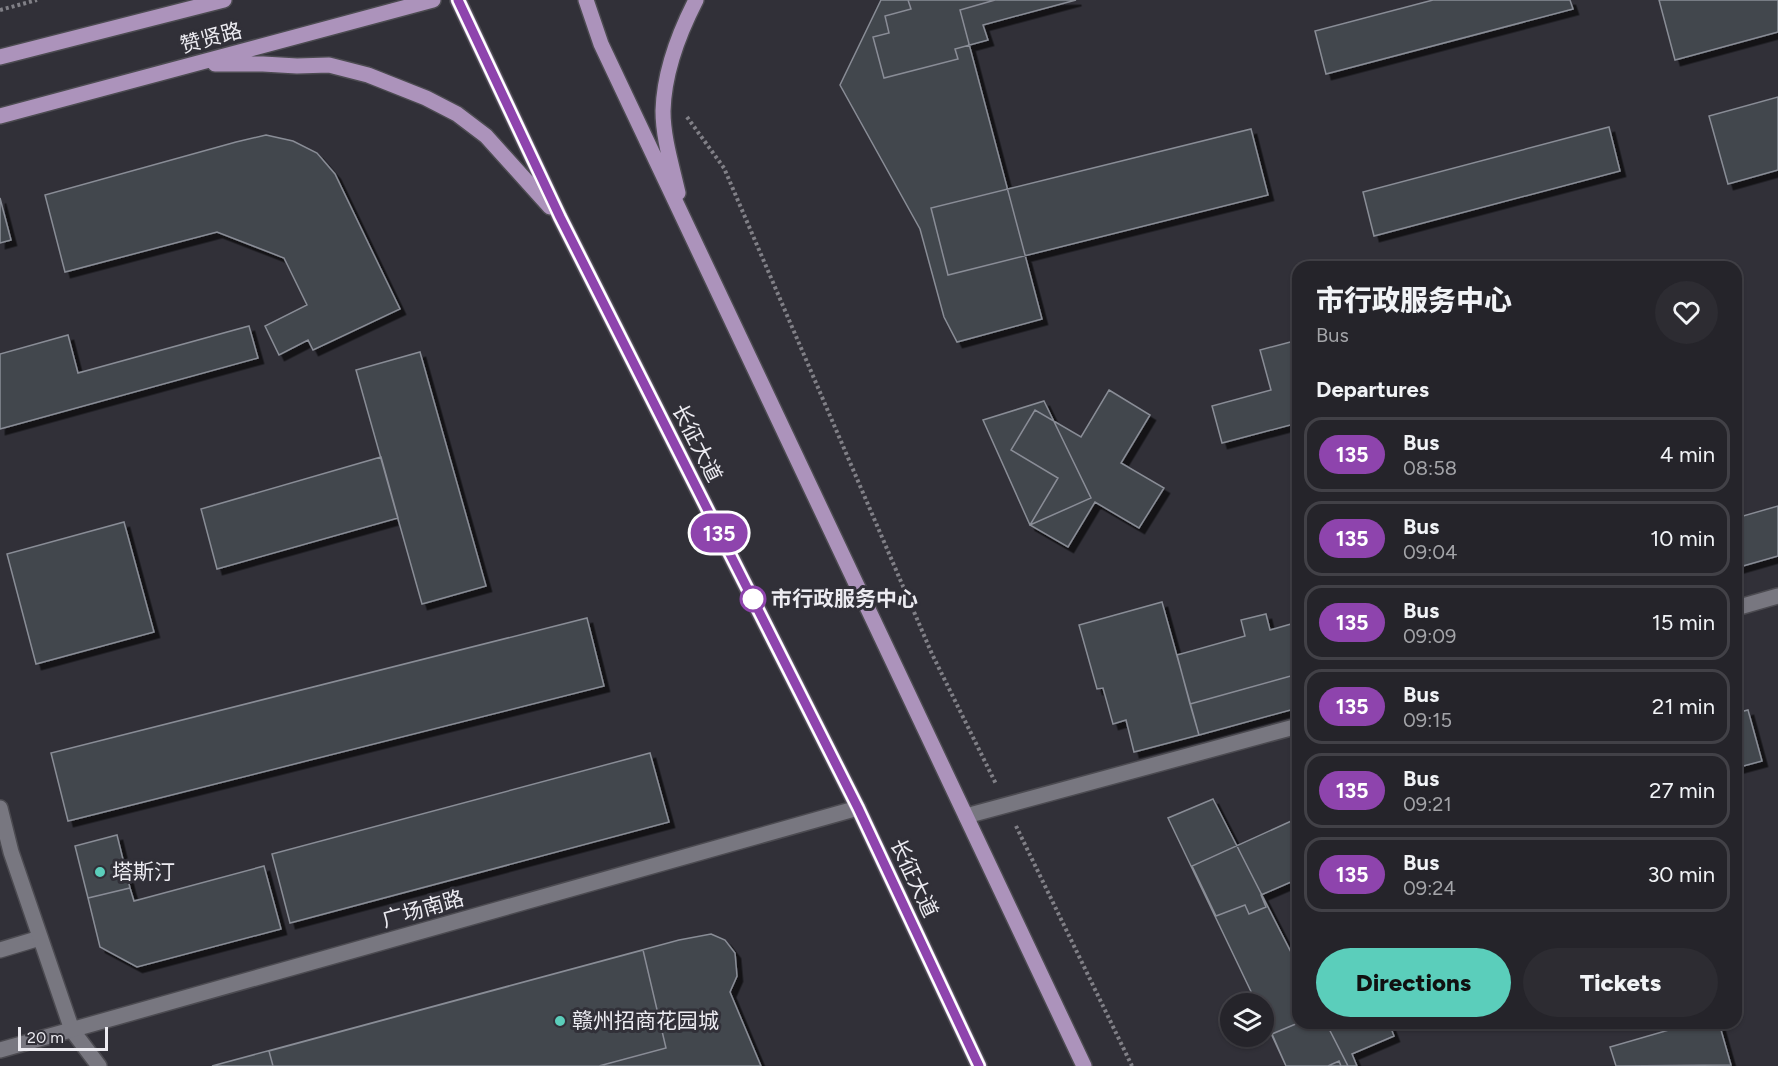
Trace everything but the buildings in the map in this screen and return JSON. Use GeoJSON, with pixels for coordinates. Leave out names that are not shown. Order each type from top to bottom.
{"type":"FeatureCollection","features":[{"type":"Feature","properties":{"kind":"main road"},"geometry":{"type":"LineString","coordinates":[[187,10],[209,0]]}},
{"type":"Feature","properties":{"kind":"main road","name":"赞贤路"},"geometry":{"type":"LineString","coordinates":[[0,57],[224,0]]}},
{"type":"Feature","properties":{"kind":"main road","name":"赞贤路"},"geometry":{"type":"LineString","coordinates":[[0,116],[433,0]]}},
{"type":"Feature","properties":{"kind":"main road","name":"长征大道"},"geometry":{"type":"LineString","coordinates":[[458,0],[560,217],[858,808],[979,1066]]}},
{"type":"Feature","properties":{"kind":"main road"},"geometry":{"type":"LineString","coordinates":[[586,0],[601,44],[1084,1066]]}},
{"type":"Feature","properties":{"kind":"main road"},"geometry":{"type":"LineString","coordinates":[[683,219],[666,141],[663,111],[666,88],[682,31],[696,0]]}},
{"type":"Feature","properties":{"kind":"main road"},"geometry":{"type":"LineString","coordinates":[[194,64],[329,65],[368,75],[426,98],[457,114],[486,136],[560,217]]}},
{"type":"Feature","properties":{"kind":"street"},"geometry":{"type":"LineString","coordinates":[[1742,606],[1778,596]]}},
{"type":"Feature","properties":{"kind":"street"},"geometry":{"type":"LineString","coordinates":[[966,816],[1292,728]]}},
{"type":"Feature","properties":{"kind":"street"},"geometry":{"type":"LineString","coordinates":[[0,807],[6,854],[40,938],[72,1030],[99,1066]]}},
{"type":"Feature","properties":{"kind":"street","name":"广场南路"},"geometry":{"type":"LineString","coordinates":[[0,1050],[858,808]]}},
{"type":"Feature","properties":{"kind":"street"},"geometry":{"type":"LineString","coordinates":[[0,950],[40,938]]}},
{"type":"Feature","properties":{"kind":"path"},"geometry":{"type":"LineString","coordinates":[[0,10],[37,0]]}},
{"type":"Feature","properties":{"kind":"path"},"geometry":{"type":"LineString","coordinates":[[666,88],[724,168],[932,654],[1132,1066]]}},
{"type":"Feature","properties":{"kind":"bus line","name":"135"},"geometry":{"type":"LineString","coordinates":[[458,0],[560,217],[858,808],[979,1066]]}},
{"type":"Feature","properties":{"kind":"place","name":"市行政服务中心"},"geometry":{"type":"Point","coordinates":[753,599]}},
{"type":"Feature","properties":{"kind":"place","name":"塔斯汀"},"geometry":{"type":"Point","coordinates":[100,872]}},
{"type":"Feature","properties":{"kind":"place","name":"赣州招商花园城"},"geometry":{"type":"Point","coordinates":[560,1021]}}]}
